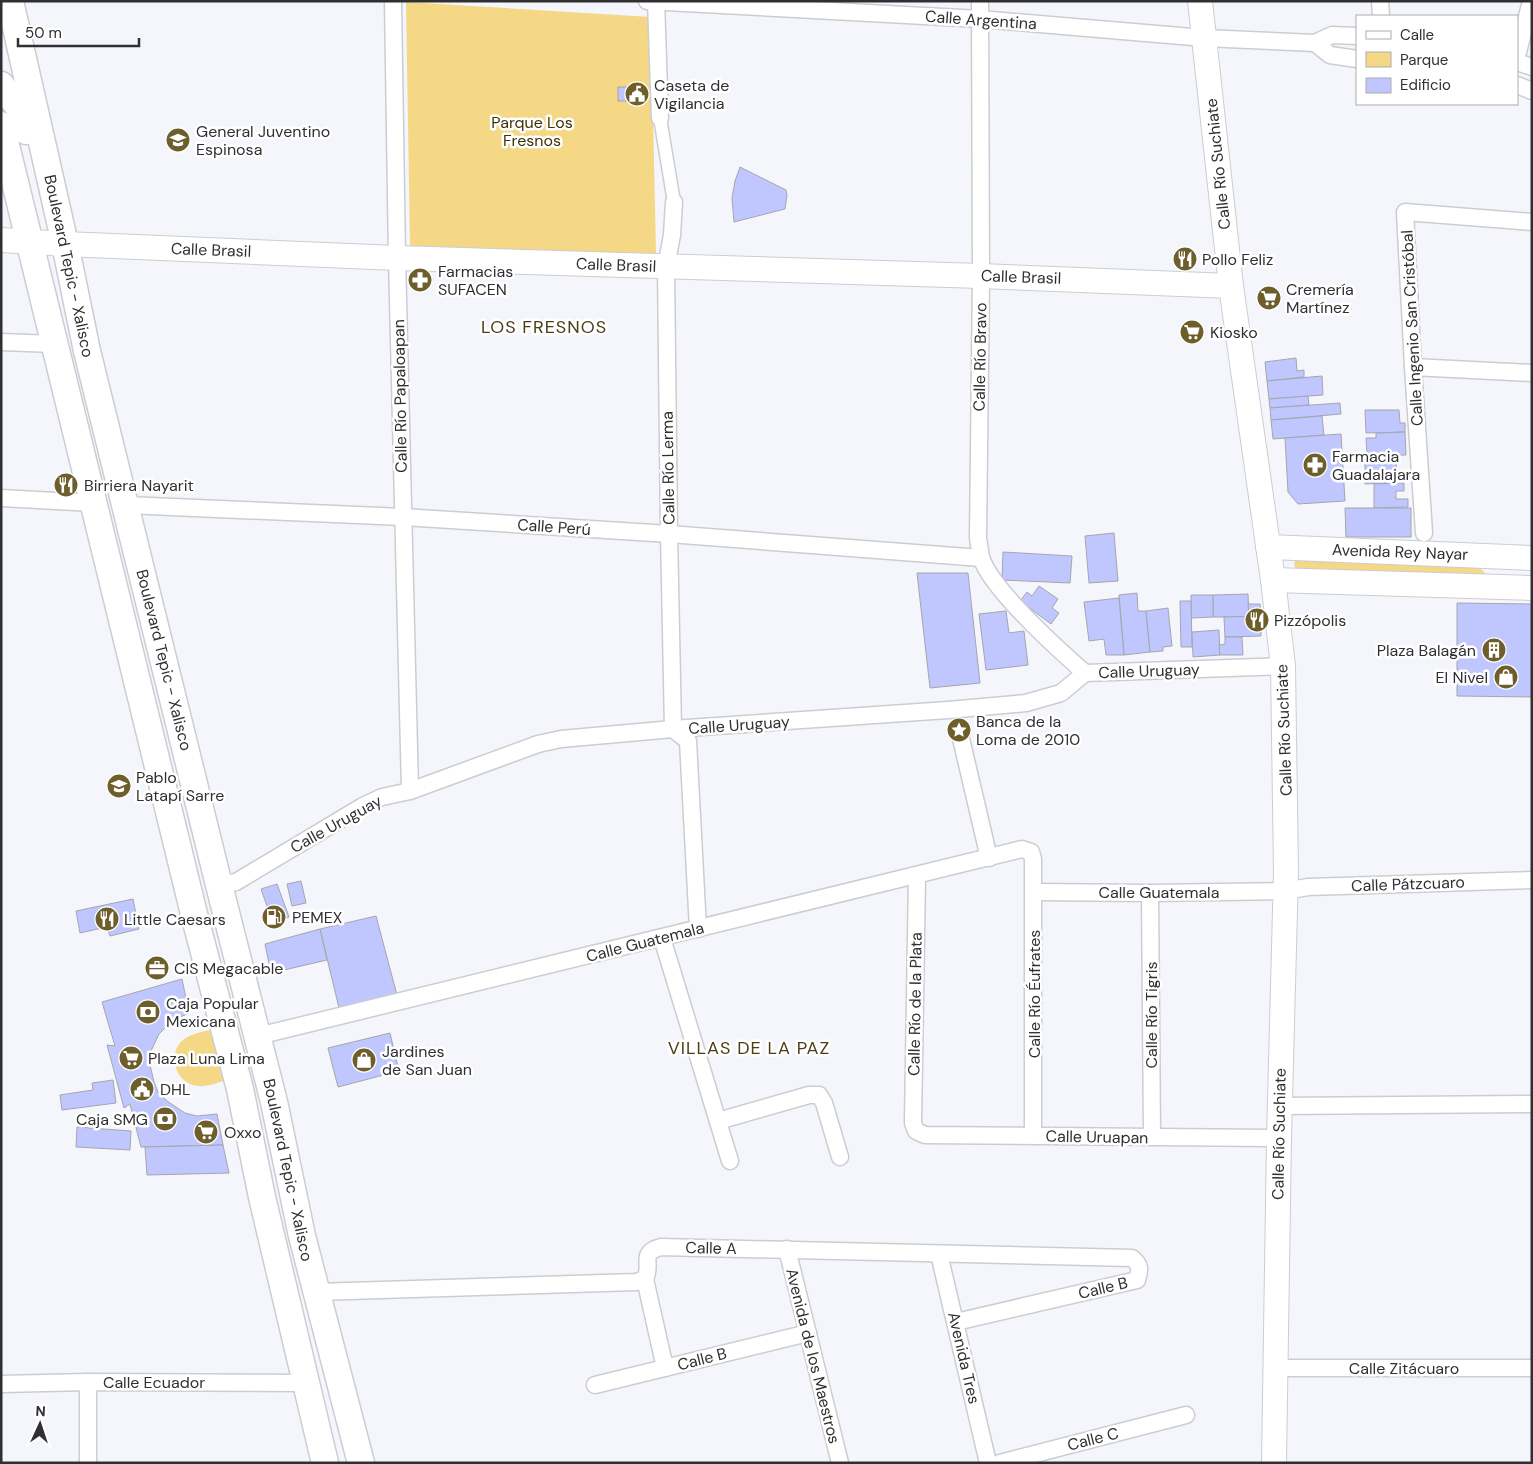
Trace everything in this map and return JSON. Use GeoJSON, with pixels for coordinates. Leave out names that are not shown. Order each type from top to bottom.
{"type":"FeatureCollection","features":[{"type":"Feature","properties":{"kind":"main road","name":"Boulevard Tepic - Xalisco"},"geometry":{"type":"LineString","coordinates":[[10,1],[65,244],[87,351],[218,885],[258,1036],[302,1236],[360,1461]]}},
{"type":"Feature","properties":{"kind":"main road","name":"Calle Río Suchiate"},"geometry":{"type":"LineString","coordinates":[[1200,1],[1231,286],[1273,580],[1283,666],[1286,797],[1285,891],[1274,1463]]}},
{"type":"Feature","properties":{"kind":"main road"},"geometry":{"type":"LineString","coordinates":[[1,29],[5,38],[22,58]]}},
{"type":"Feature","properties":{"kind":"main road"},"geometry":{"type":"LineString","coordinates":[[1,84],[21,110],[47,228],[65,244]]}},
{"type":"Feature","properties":{"kind":"main road","name":"Boulevard Tepic - Xalisco"},"geometry":{"type":"LineString","coordinates":[[1,125],[80,453],[240,1089],[262,1197],[325,1463]]}},
{"type":"Feature","properties":{"kind":"main road","name":"Calle Brasil"},"geometry":{"type":"LineString","coordinates":[[1,240],[397,258],[981,276],[1231,286]]}},
{"type":"Feature","properties":{"kind":"main road"},"geometry":{"type":"LineString","coordinates":[[29,241],[54,265],[69,333],[87,351]]}},
{"type":"Feature","properties":{"kind":"main road"},"geometry":{"type":"LineString","coordinates":[[80,453],[97,459],[113,500],[118,504],[126,504]]}},
{"type":"Feature","properties":{"kind":"main road"},"geometry":{"type":"LineString","coordinates":[[93,503],[117,526],[142,614],[155,623]]}},
{"type":"Feature","properties":{"kind":"main road","name":"Avenida Rey Nayar"},"geometry":{"type":"LineString","coordinates":[[1268,547],[1532,558]]}},
{"type":"Feature","properties":{"kind":"main road"},"geometry":{"type":"LineString","coordinates":[[1490,556],[1490,586]]}},
{"type":"Feature","properties":{"kind":"main road","name":"Avenida Rey Nayar"},"geometry":{"type":"LineString","coordinates":[[1273,580],[1532,588]]}},
{"type":"Feature","properties":{"kind":"main road"},"geometry":{"type":"LineString","coordinates":[[152,740],[170,766],[200,864],[218,885]]}},
{"type":"Feature","properties":{"kind":"main road"},"geometry":{"type":"LineString","coordinates":[[221,1016],[244,1024],[248,1030],[260,1089],[265,1097],[274,1102]]}},
{"type":"Feature","properties":{"kind":"main road"},"geometry":{"type":"LineString","coordinates":[[262,1197],[276,1200],[279,1204],[303,1278],[316,1292]]}},
{"type":"Feature","properties":{"kind":"main road"},"geometry":{"type":"LineString","coordinates":[[306,1382],[322,1392],[335,1439],[360,1461]]}},
{"type":"Feature","properties":{"kind":"street","name":"Calle Río Papaloapan"},"geometry":{"type":"LineString","coordinates":[[393,1],[397,258],[410,791]]}},
{"type":"Feature","properties":{"kind":"street","name":"Calle Argentina"},"geometry":{"type":"LineString","coordinates":[[646,1],[980,18],[1204,38],[1315,43]]}},
{"type":"Feature","properties":{"kind":"street","name":"Calle Río Bravo"},"geometry":{"type":"LineString","coordinates":[[980,1],[981,276],[978,538],[982,558],[989,572],[1008,597],[1084,673]]}},
{"type":"Feature","properties":{"kind":"street"},"geometry":{"type":"LineString","coordinates":[[1380,1],[1381,15]]}},
{"type":"Feature","properties":{"kind":"street"},"geometry":{"type":"LineString","coordinates":[[1518,52],[1531,1]]}},
{"type":"Feature","properties":{"kind":"street","name":"Calle Río Lerma"},"geometry":{"type":"LineString","coordinates":[[656,2],[660,118],[674,202],[672,235],[666,266],[669,534],[674,729]]}},
{"type":"Feature","properties":{"kind":"street"},"geometry":{"type":"LineString","coordinates":[[1356,36],[1332,35],[1315,43],[1330,55],[1356,58]]}},
{"type":"Feature","properties":{"kind":"street"},"geometry":{"type":"LineString","coordinates":[[1518,62],[1532,68]]}},
{"type":"Feature","properties":{"kind":"street"},"geometry":{"type":"LineString","coordinates":[[1518,85],[1532,91]]}},
{"type":"Feature","properties":{"kind":"street","name":"Calle Ingenio San Cristóbal"},"geometry":{"type":"LineString","coordinates":[[1424,533],[1405,212],[1532,222]]}},
{"type":"Feature","properties":{"kind":"street"},"geometry":{"type":"LineString","coordinates":[[1,342],[54,344]]}},
{"type":"Feature","properties":{"kind":"street"},"geometry":{"type":"LineString","coordinates":[[1413,367],[1532,373]]}},
{"type":"Feature","properties":{"kind":"street"},"geometry":{"type":"LineString","coordinates":[[1,498],[93,503]]}},
{"type":"Feature","properties":{"kind":"street","name":"Calle Perú"},"geometry":{"type":"LineString","coordinates":[[126,504],[669,534],[982,558]]}},
{"type":"Feature","properties":{"kind":"street","name":"Calle Uruguay"},"geometry":{"type":"LineString","coordinates":[[218,885],[236,882],[363,806],[382,797],[410,791],[538,744],[560,739],[1026,703],[1061,692],[1084,673],[1283,666]]}},
{"type":"Feature","properties":{"kind":"street"},"geometry":{"type":"LineString","coordinates":[[674,729],[688,741],[698,929]]}},
{"type":"Feature","properties":{"kind":"street"},"geometry":{"type":"LineString","coordinates":[[959,730],[989,858]]}},
{"type":"Feature","properties":{"kind":"street","name":"Calle Guatemala"},"geometry":{"type":"LineString","coordinates":[[258,1036],[1022,849],[1031,852]]}},
{"type":"Feature","properties":{"kind":"street","name":"Calle Río Éufrates"},"geometry":{"type":"LineString","coordinates":[[1031,852],[1034,892],[1034,1136]]}},
{"type":"Feature","properties":{"kind":"street","name":"Calle Río de la Plata"},"geometry":{"type":"LineString","coordinates":[[916,1131],[913,1123],[917,876]]}},
{"type":"Feature","properties":{"kind":"street","name":"Calle Pátzcuaro"},"geometry":{"type":"LineString","coordinates":[[1285,891],[1308,886],[1532,880]]}},
{"type":"Feature","properties":{"kind":"street","name":"Calle Guatemala"},"geometry":{"type":"LineString","coordinates":[[1034,892],[1285,891]]}},
{"type":"Feature","properties":{"kind":"street","name":"Calle Río Tigris"},"geometry":{"type":"LineString","coordinates":[[1150,893],[1152,1137]]}},
{"type":"Feature","properties":{"kind":"street"},"geometry":{"type":"LineString","coordinates":[[662,938],[730,1161]]}},
{"type":"Feature","properties":{"kind":"street"},"geometry":{"type":"LineString","coordinates":[[718,1121],[809,1094],[819,1095],[824,1103],[840,1157]]}},
{"type":"Feature","properties":{"kind":"street"},"geometry":{"type":"LineString","coordinates":[[1280,1106],[1532,1104]]}},
{"type":"Feature","properties":{"kind":"street","name":"Calle Uruapan"},"geometry":{"type":"LineString","coordinates":[[916,1131],[925,1136],[1279,1138]]}},
{"type":"Feature","properties":{"kind":"street","name":"Calle A"},"geometry":{"type":"LineString","coordinates":[[645,1279],[648,1274],[647,1257],[653,1249],[661,1247],[1132,1258]]}},
{"type":"Feature","properties":{"kind":"street","name":"Avenida de los Maestros"},"geometry":{"type":"LineString","coordinates":[[787,1249],[840,1463]]}},
{"type":"Feature","properties":{"kind":"street","name":"Avenida Tres"},"geometry":{"type":"LineString","coordinates":[[939,1254],[988,1463]]}},
{"type":"Feature","properties":{"kind":"street","name":"Calle B"},"geometry":{"type":"LineString","coordinates":[[956,1322],[1136,1280],[1140,1269],[1138,1263],[1132,1258]]}},
{"type":"Feature","properties":{"kind":"street"},"geometry":{"type":"LineString","coordinates":[[316,1292],[636,1282],[645,1279],[665,1368]]}},
{"type":"Feature","properties":{"kind":"street","name":"Calle B"},"geometry":{"type":"LineString","coordinates":[[595,1385],[808,1332]]}},
{"type":"Feature","properties":{"kind":"street","name":"Calle Zitácuaro"},"geometry":{"type":"LineString","coordinates":[[1276,1368],[1532,1368]]}},
{"type":"Feature","properties":{"kind":"street"},"geometry":{"type":"LineString","coordinates":[[88,1382],[88,1463]]}},
{"type":"Feature","properties":{"kind":"street","name":"Calle Ecuador"},"geometry":{"type":"LineString","coordinates":[[1,1384],[306,1382]]}},
{"type":"Feature","properties":{"kind":"street","name":"Calle C"},"geometry":{"type":"LineString","coordinates":[[1000,1463],[1186,1415]]}},
{"type":"Feature","properties":{"kind":"green space","name":"Parque Los Fresnos"},"geometry":{"type":"Polygon","coordinates":[[[406,2],[651,17],[656,256],[410,247],[406,2]]]}},
{"type":"Feature","properties":{"kind":"green space"},"geometry":{"type":"Polygon","coordinates":[[[1300,559],[1480,568],[1485,573],[1483,578],[1296,569],[1295,561],[1300,559]]]}},
{"type":"Feature","properties":{"kind":"green space"},"geometry":{"type":"Polygon","coordinates":[[[210,1030],[224,1081],[205,1086],[190,1084],[179,1074],[174,1059],[175,1052],[178,1045],[184,1039],[193,1034],[210,1030]]]}},
{"type":"Feature","properties":{"kind":"building"},"geometry":{"type":"Polygon","coordinates":[[[618,87],[642,87],[642,101],[618,101],[618,87]]]}},
{"type":"Feature","properties":{"kind":"building"},"geometry":{"type":"Polygon","coordinates":[[[740,167],[786,190],[785,209],[734,222],[732,198],[740,167]]]}},
{"type":"Feature","properties":{"kind":"building"},"geometry":{"type":"Polygon","coordinates":[[[1296,358],[1297,371],[1304,370],[1304,377],[1267,381],[1265,362],[1296,358]]]}},
{"type":"Feature","properties":{"kind":"building"},"geometry":{"type":"Polygon","coordinates":[[[1322,376],[1323,395],[1269,399],[1267,381],[1322,376]]]}},
{"type":"Feature","properties":{"kind":"building"},"geometry":{"type":"Polygon","coordinates":[[[1308,396],[1309,405],[1270,408],[1269,399],[1308,396]]]}},
{"type":"Feature","properties":{"kind":"building"},"geometry":{"type":"Polygon","coordinates":[[[1340,403],[1341,414],[1271,420],[1270,408],[1340,403]]]}},
{"type":"Feature","properties":{"kind":"building"},"geometry":{"type":"Polygon","coordinates":[[[1365,410],[1399,410],[1400,423],[1405,423],[1405,432],[1366,433],[1365,410]]]}},
{"type":"Feature","properties":{"kind":"building"},"geometry":{"type":"Polygon","coordinates":[[[1322,416],[1324,435],[1273,439],[1271,420],[1322,416]]]}},
{"type":"Feature","properties":{"kind":"building"},"geometry":{"type":"Polygon","coordinates":[[[1405,432],[1406,455],[1367,456],[1366,438],[1376,438],[1376,433],[1405,432]]]}},
{"type":"Feature","properties":{"kind":"building","name":"Farmacia Guadalajara"},"geometry":{"type":"Polygon","coordinates":[[[1341,434],[1345,501],[1298,504],[1288,492],[1285,438],[1341,434]]]}},
{"type":"Feature","properties":{"kind":"building"},"geometry":{"type":"Polygon","coordinates":[[[1396,459],[1397,477],[1386,477],[1386,483],[1365,484],[1365,460],[1396,459]]]}},
{"type":"Feature","properties":{"kind":"building"},"geometry":{"type":"Polygon","coordinates":[[[1404,483],[1404,491],[1396,491],[1396,499],[1408,499],[1408,507],[1374,508],[1374,484],[1404,483]]]}},
{"type":"Feature","properties":{"kind":"building"},"geometry":{"type":"Polygon","coordinates":[[[1345,508],[1411,508],[1411,537],[1346,537],[1345,508]]]}},
{"type":"Feature","properties":{"kind":"building"},"geometry":{"type":"Polygon","coordinates":[[[1114,533],[1118,581],[1089,583],[1085,536],[1114,533]]]}},
{"type":"Feature","properties":{"kind":"building"},"geometry":{"type":"Polygon","coordinates":[[[1003,552],[1072,556],[1070,583],[1002,580],[1003,552]]]}},
{"type":"Feature","properties":{"kind":"building"},"geometry":{"type":"Polygon","coordinates":[[[917,573],[968,573],[980,683],[930,688],[917,573]]]}},
{"type":"Feature","properties":{"kind":"building"},"geometry":{"type":"Polygon","coordinates":[[[1039,586],[1058,599],[1052,608],[1059,613],[1051,624],[1020,601],[1027,592],[1032,596],[1039,586]]]}},
{"type":"Feature","properties":{"kind":"building"},"geometry":{"type":"Polygon","coordinates":[[[1137,593],[1138,611],[1146,611],[1150,652],[1124,655],[1119,595],[1137,593]]]}},
{"type":"Feature","properties":{"kind":"building"},"geometry":{"type":"Polygon","coordinates":[[[1248,594],[1249,617],[1213,617],[1213,595],[1248,594]]]}},
{"type":"Feature","properties":{"kind":"building"},"geometry":{"type":"Polygon","coordinates":[[[1191,595],[1213,595],[1213,617],[1191,618],[1191,595]]]}},
{"type":"Feature","properties":{"kind":"building"},"geometry":{"type":"Polygon","coordinates":[[[1119,598],[1124,655],[1106,655],[1104,639],[1089,641],[1084,602],[1119,598]]]}},
{"type":"Feature","properties":{"kind":"building"},"geometry":{"type":"Polygon","coordinates":[[[1180,601],[1191,601],[1192,647],[1181,647],[1180,601]]]}},
{"type":"Feature","properties":{"kind":"building","name":"Plaza Balagán"},"geometry":{"type":"Polygon","coordinates":[[[1457,603],[1532,604],[1532,697],[1457,696],[1457,603]]]}},
{"type":"Feature","properties":{"kind":"building"},"geometry":{"type":"Polygon","coordinates":[[[1248,604],[1260,604],[1261,616],[1249,617],[1248,604]]]}},
{"type":"Feature","properties":{"kind":"building"},"geometry":{"type":"Polygon","coordinates":[[[1168,608],[1172,646],[1163,647],[1163,651],[1150,652],[1146,611],[1168,608]]]}},
{"type":"Feature","properties":{"kind":"building"},"geometry":{"type":"Polygon","coordinates":[[[1006,611],[1009,633],[1024,631],[1028,665],[986,670],[979,614],[1006,611]]]}},
{"type":"Feature","properties":{"kind":"building"},"geometry":{"type":"Polygon","coordinates":[[[1261,616],[1261,636],[1225,637],[1224,617],[1261,616]]]}},
{"type":"Feature","properties":{"kind":"building"},"geometry":{"type":"Polygon","coordinates":[[[1219,630],[1220,655],[1193,657],[1192,632],[1219,630]]]}},
{"type":"Feature","properties":{"kind":"building"},"geometry":{"type":"Polygon","coordinates":[[[1225,637],[1242,637],[1243,655],[1220,655],[1219,645],[1225,644],[1225,637]]]}},
{"type":"Feature","properties":{"kind":"building"},"geometry":{"type":"Polygon","coordinates":[[[301,881],[306,903],[292,906],[287,884],[301,881]]]}},
{"type":"Feature","properties":{"kind":"building"},"geometry":{"type":"Polygon","coordinates":[[[277,884],[289,917],[273,923],[261,889],[277,884]]]}},
{"type":"Feature","properties":{"kind":"building","name":"Little Caesars"},"geometry":{"type":"Polygon","coordinates":[[[133,899],[139,929],[110,936],[107,927],[80,933],[76,911],[133,899]]]}},
{"type":"Feature","properties":{"kind":"building"},"geometry":{"type":"Polygon","coordinates":[[[376,916],[397,995],[339,1008],[320,929],[376,916]]]}},
{"type":"Feature","properties":{"kind":"building"},"geometry":{"type":"Polygon","coordinates":[[[320,929],[327,960],[271,973],[265,944],[320,929]]]}},
{"type":"Feature","properties":{"kind":"building","name":"Plaza Luna Lima"},"geometry":{"type":"Polygon","coordinates":[[[182,979],[189,1013],[172,1021],[159,1034],[151,1051],[150,1065],[154,1082],[158,1092],[167,1101],[185,1113],[197,1116],[217,1114],[223,1145],[141,1147],[130,1104],[124,1108],[107,1045],[115,1046],[102,1002],[182,979]]]}},
{"type":"Feature","properties":{"kind":"building","name":"Jardines de San Juan"},"geometry":{"type":"Polygon","coordinates":[[[390,1033],[399,1071],[338,1087],[328,1048],[390,1033]]]}},
{"type":"Feature","properties":{"kind":"building"},"geometry":{"type":"Polygon","coordinates":[[[113,1080],[116,1103],[62,1110],[60,1095],[93,1090],[92,1083],[113,1080]]]}},
{"type":"Feature","properties":{"kind":"building"},"geometry":{"type":"Polygon","coordinates":[[[77,1127],[131,1131],[130,1150],[76,1147],[77,1127]]]}},
{"type":"Feature","properties":{"kind":"building"},"geometry":{"type":"Polygon","coordinates":[[[223,1145],[229,1173],[147,1175],[145,1147],[223,1145]]]}},
{"type":"Feature","properties":{"kind":"place","name":"Caseta de Vigilancia"},"geometry":{"type":"Point","coordinates":[637,94]}},
{"type":"Feature","properties":{"kind":"place","name":"General Juventino Espinosa"},"geometry":{"type":"Point","coordinates":[178,140]}},
{"type":"Feature","properties":{"kind":"place","name":"Pollo Feliz"},"geometry":{"type":"Point","coordinates":[1185,259]}},
{"type":"Feature","properties":{"kind":"place","name":"Farmacias SUFACEN"},"geometry":{"type":"Point","coordinates":[420,280]}},
{"type":"Feature","properties":{"kind":"place","name":"Cremería Martínez"},"geometry":{"type":"Point","coordinates":[1269,298]}},
{"type":"Feature","properties":{"kind":"place","name":"Kiosko"},"geometry":{"type":"Point","coordinates":[1192,332]}},
{"type":"Feature","properties":{"kind":"place","name":"Farmacia Guadalajara"},"geometry":{"type":"Point","coordinates":[1315,465]}},
{"type":"Feature","properties":{"kind":"place","name":"Birriera Nayarit"},"geometry":{"type":"Point","coordinates":[66,485]}},
{"type":"Feature","properties":{"kind":"place","name":"Pizzópolis"},"geometry":{"type":"Point","coordinates":[1257,620]}},
{"type":"Feature","properties":{"kind":"place","name":"Plaza Balagán"},"geometry":{"type":"Point","coordinates":[1494,650]}},
{"type":"Feature","properties":{"kind":"place","name":"El Nivel"},"geometry":{"type":"Point","coordinates":[1506,677]}},
{"type":"Feature","properties":{"kind":"place","name":"Banca de la Loma de 2010"},"geometry":{"type":"Point","coordinates":[959,730]}},
{"type":"Feature","properties":{"kind":"place","name":"Pablo Latapí Sarre"},"geometry":{"type":"Point","coordinates":[119,786]}},
{"type":"Feature","properties":{"kind":"place","name":"PEMEX"},"geometry":{"type":"Point","coordinates":[274,917]}},
{"type":"Feature","properties":{"kind":"place","name":"Little Caesars"},"geometry":{"type":"Point","coordinates":[107,919]}},
{"type":"Feature","properties":{"kind":"place","name":"CIS Megacable"},"geometry":{"type":"Point","coordinates":[157,968]}},
{"type":"Feature","properties":{"kind":"place","name":"Caja Popular Mexicana"},"geometry":{"type":"Point","coordinates":[148,1012]}},
{"type":"Feature","properties":{"kind":"place","name":"Plaza Luna Lima"},"geometry":{"type":"Point","coordinates":[131,1058]}},
{"type":"Feature","properties":{"kind":"place","name":"Jardines de San Juan"},"geometry":{"type":"Point","coordinates":[364,1060]}},
{"type":"Feature","properties":{"kind":"place","name":"DHL"},"geometry":{"type":"Point","coordinates":[142,1089]}},
{"type":"Feature","properties":{"kind":"place","name":"Caja SMG"},"geometry":{"type":"Point","coordinates":[165,1119]}},
{"type":"Feature","properties":{"kind":"place","name":"Oxxo"},"geometry":{"type":"Point","coordinates":[206,1132]}},
{"type":"Feature","properties":{"kind":"district","name":"LOS FRESNOS"},"geometry":{"type":"Point","coordinates":[544,327]}},
{"type":"Feature","properties":{"kind":"district","name":"VILLAS DE LA PAZ"},"geometry":{"type":"Point","coordinates":[749,1048]}}]}
